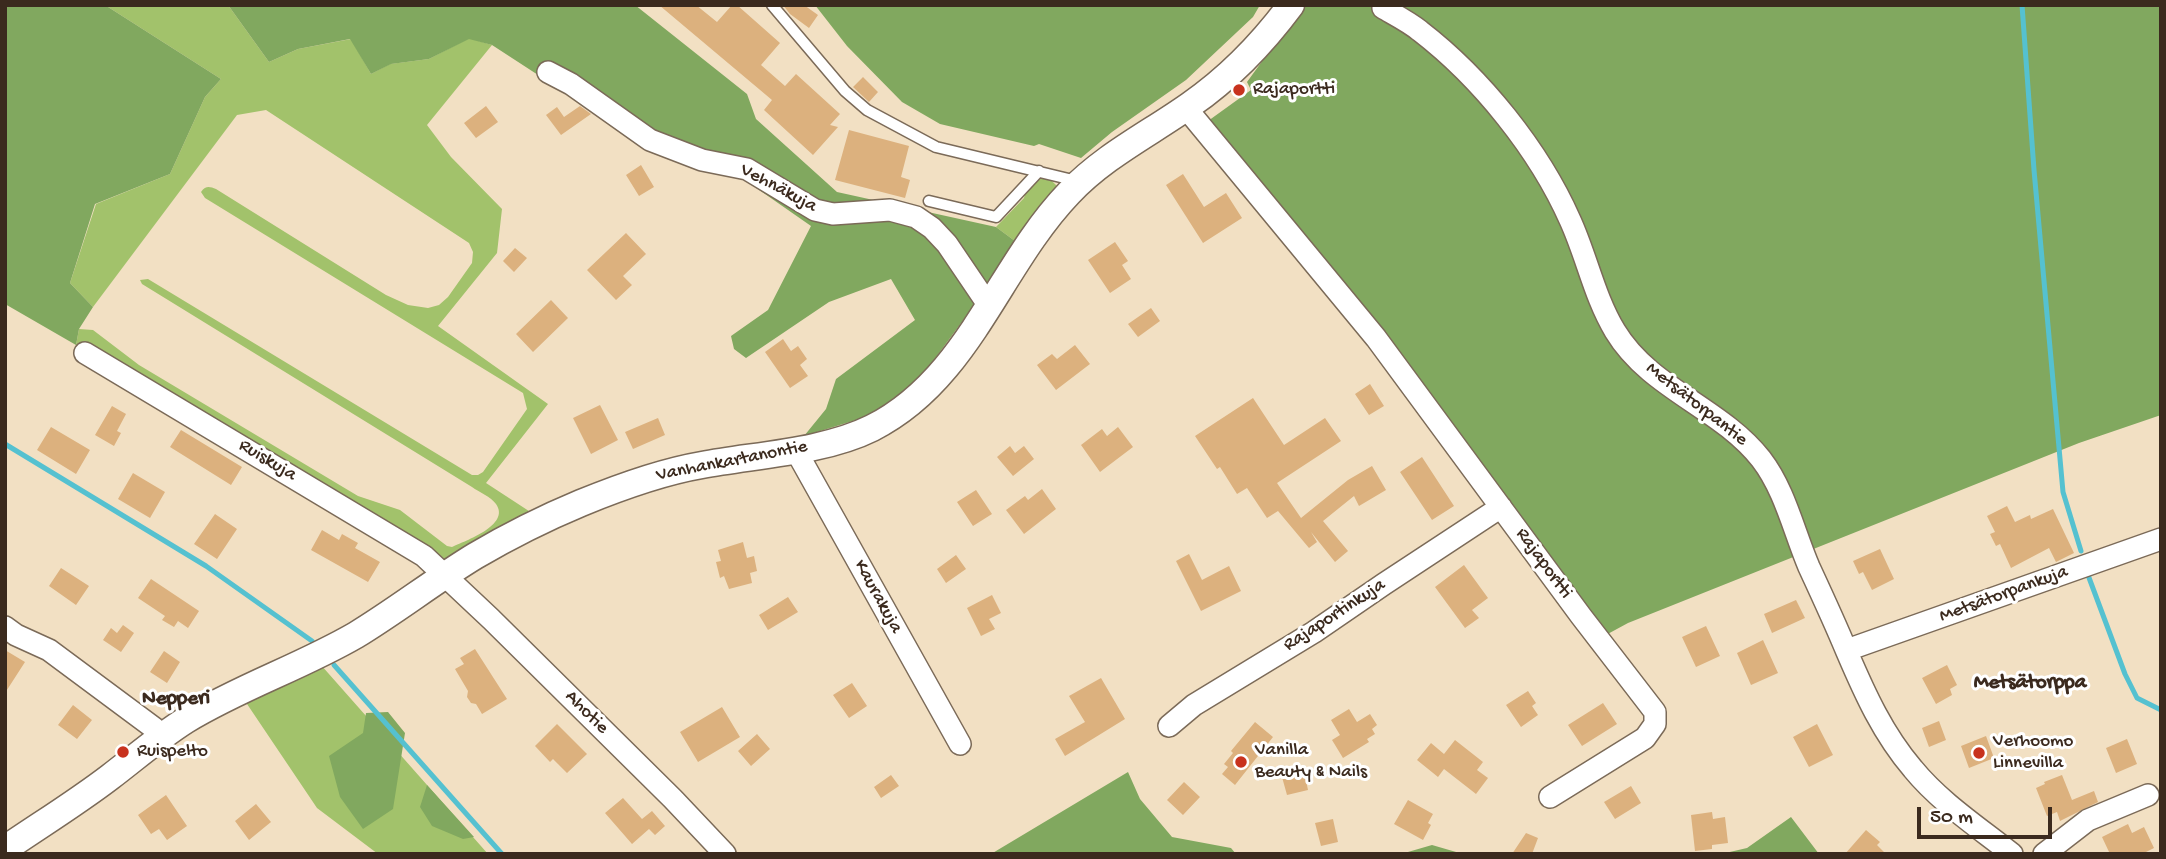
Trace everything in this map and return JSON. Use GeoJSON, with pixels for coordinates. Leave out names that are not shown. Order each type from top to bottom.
{"type":"FeatureCollection","features":[{"type":"Feature","properties":{"kind":"street","name":"Vanhankartanontie"},"geometry":{"type":"LineString","coordinates":[[5,849],[99,785],[161,736],[218,702],[344,642],[384,618],[445,575],[517,533],[580,503],[635,483],[698,465],[844,438],[871,428],[898,411],[929,385],[967,341],[1034,236],[1066,195],[1129,143],[1186,108],[1228,76],[1255,49],[1291,5]]}},
{"type":"Feature","properties":{"kind":"street","name":"Metsätorpantie"},"geometry":{"type":"LineString","coordinates":[[1384,5],[1383,8],[1419,30],[1450,56],[1523,139],[1559,195],[1603,310],[1631,352],[1673,390],[1726,424],[1749,444],[1762,461],[1776,484],[1868,701],[1888,737],[1913,770],[1934,791],[2012,854]]}},
{"type":"Feature","properties":{"kind":"street","name":"Vehnäkuja"},"geometry":{"type":"LineString","coordinates":[[548,72],[571,84],[650,140],[702,160],[747,169],[815,210],[833,214],[890,211],[916,217],[932,228],[947,244],[989,306]]}},
{"type":"Feature","properties":{"kind":"street","name":"Rajaportti"},"geometry":{"type":"LineString","coordinates":[[1186,108],[1357,314],[1581,616],[1656,712],[1655,724],[1645,738],[1550,797]]}},
{"type":"Feature","properties":{"kind":"street","name":"Ruiskuja"},"geometry":{"type":"LineString","coordinates":[[85,353],[424,556],[445,575]]}},
{"type":"Feature","properties":{"kind":"street","name":"Kaurakuja"},"geometry":{"type":"LineString","coordinates":[[795,449],[960,744]]}},
{"type":"Feature","properties":{"kind":"street","name":"Rajaportinkuja"},"geometry":{"type":"LineString","coordinates":[[1169,726],[1194,705],[1314,632],[1502,507]]}},
{"type":"Feature","properties":{"kind":"street","name":"Metsätorpankuja"},"geometry":{"type":"LineString","coordinates":[[1847,650],[2161,539]]}},
{"type":"Feature","properties":{"kind":"street","name":"Ahotie"},"geometry":{"type":"LineString","coordinates":[[445,575],[673,799],[725,854]]}},
{"type":"Feature","properties":{"kind":"street"},"geometry":{"type":"LineString","coordinates":[[5,627],[49,650],[161,736]]}},
{"type":"Feature","properties":{"kind":"street"},"geometry":{"type":"LineString","coordinates":[[2044,854],[2088,820],[2148,795]]}},
{"type":"Feature","properties":{"kind":"lane"},"geometry":{"type":"LineString","coordinates":[[772,5],[845,91],[867,110],[936,148],[1080,182]]}},
{"type":"Feature","properties":{"kind":"lane"},"geometry":{"type":"LineString","coordinates":[[929,201],[996,218],[1039,171]]}},
{"type":"Feature","properties":{"kind":"green space"},"geometry":{"type":"Polygon","coordinates":[[[5,5],[105,5],[221,79],[205,97],[170,174],[95,204],[70,283],[93,307],[79,329],[76,345],[5,304],[5,5]]]}},
{"type":"Feature","properties":{"kind":"green space"},"geometry":{"type":"Polygon","coordinates":[[[105,5],[228,5],[269,62],[298,49],[351,39],[371,74],[390,64],[429,59],[469,38],[492,45],[427,125],[451,157],[502,209],[497,253],[438,326],[548,404],[486,483],[535,515],[441,562],[422,546],[76,345],[79,329],[93,330],[139,365],[358,496],[400,510],[447,546],[452,547],[476,536],[497,519],[499,512],[496,504],[488,497],[142,284],[140,280],[148,279],[472,475],[483,472],[527,409],[523,393],[205,198],[201,192],[206,187],[216,189],[386,295],[408,305],[428,308],[439,305],[448,297],[472,263],[473,252],[469,243],[266,110],[237,115],[93,307],[70,283],[96,204],[170,174],[205,97],[221,79],[105,5]]]}},
{"type":"Feature","properties":{"kind":"green space"},"geometry":{"type":"Polygon","coordinates":[[[228,5],[635,5],[747,94],[756,119],[837,192],[996,227],[1019,244],[920,379],[869,416],[804,436],[826,409],[836,379],[915,320],[891,279],[829,302],[746,358],[734,349],[731,336],[768,310],[811,226],[732,171],[658,153],[492,45],[469,39],[429,59],[391,64],[371,74],[350,39],[298,49],[269,62],[228,5]]]}},
{"type":"Feature","properties":{"kind":"green space"},"geometry":{"type":"Polygon","coordinates":[[[815,5],[1260,5],[1253,17],[1186,80],[1112,132],[1081,158],[1039,144],[1034,146],[940,124],[902,102],[847,46],[815,5]]]}},
{"type":"Feature","properties":{"kind":"green space"},"geometry":{"type":"Polygon","coordinates":[[[1303,5],[2161,5],[2161,415],[2079,443],[1628,623],[1604,636],[1208,121],[1251,90],[1247,82],[1303,5]]]}},
{"type":"Feature","properties":{"kind":"green space"},"geometry":{"type":"Polygon","coordinates":[[[1044,178],[1057,186],[1056,196],[1019,244],[996,227],[1024,198],[1031,185],[1044,178]]]}},
{"type":"Feature","properties":{"kind":"green space"},"geometry":{"type":"Polygon","coordinates":[[[321,665],[488,854],[378,854],[317,808],[245,701],[321,665]]]}},
{"type":"Feature","properties":{"kind":"green space"},"geometry":{"type":"Polygon","coordinates":[[[388,712],[405,733],[393,809],[363,829],[340,797],[329,756],[363,733],[366,713],[388,712]]]}},
{"type":"Feature","properties":{"kind":"green space"},"geometry":{"type":"Polygon","coordinates":[[[1128,772],[1140,799],[1172,837],[1231,848],[1236,854],[991,854],[1128,772]]]}},
{"type":"Feature","properties":{"kind":"green space"},"geometry":{"type":"Polygon","coordinates":[[[427,785],[474,837],[463,839],[432,826],[420,807],[427,785]]]}},
{"type":"Feature","properties":{"kind":"green space"},"geometry":{"type":"Polygon","coordinates":[[[1791,817],[1819,854],[1721,854],[1747,848],[1791,817]]]}},
{"type":"Feature","properties":{"kind":"green space"},"geometry":{"type":"Polygon","coordinates":[[[1432,845],[1463,854],[1401,854],[1432,845]]]}},
{"type":"Feature","properties":{"kind":"building"},"geometry":{"type":"Polygon","coordinates":[[[659,5],[696,5],[717,22],[732,5],[737,5],[780,43],[761,65],[785,86],[796,74],[840,114],[830,125],[838,127],[813,155],[764,110],[772,100],[659,5]]]}},
{"type":"Feature","properties":{"kind":"building"},"geometry":{"type":"Polygon","coordinates":[[[783,5],[804,5],[818,15],[809,28],[790,14],[783,5]]]}},
{"type":"Feature","properties":{"kind":"building"},"geometry":{"type":"Polygon","coordinates":[[[863,77],[878,92],[869,102],[853,87],[863,77]]]}},
{"type":"Feature","properties":{"kind":"building"},"geometry":{"type":"Polygon","coordinates":[[[486,106],[498,122],[476,138],[464,123],[486,106]]]}},
{"type":"Feature","properties":{"kind":"building"},"geometry":{"type":"Polygon","coordinates":[[[580,106],[591,114],[561,135],[546,115],[557,107],[564,117],[580,106]]]}},
{"type":"Feature","properties":{"kind":"building"},"geometry":{"type":"Polygon","coordinates":[[[849,130],[909,146],[901,177],[910,180],[905,198],[835,180],[849,130]]]}},
{"type":"Feature","properties":{"kind":"building"},"geometry":{"type":"Polygon","coordinates":[[[641,165],[654,187],[639,196],[626,175],[641,165]]]}},
{"type":"Feature","properties":{"kind":"building"},"geometry":{"type":"Polygon","coordinates":[[[1183,174],[1204,207],[1226,193],[1242,218],[1203,243],[1166,185],[1183,174]]]}},
{"type":"Feature","properties":{"kind":"building"},"geometry":{"type":"Polygon","coordinates":[[[626,233],[646,254],[623,276],[632,285],[616,300],[587,270],[626,233]]]}},
{"type":"Feature","properties":{"kind":"building"},"geometry":{"type":"Polygon","coordinates":[[[1115,242],[1128,261],[1122,265],[1131,279],[1110,293],[1088,260],[1115,242]]]}},
{"type":"Feature","properties":{"kind":"building"},"geometry":{"type":"Polygon","coordinates":[[[515,248],[527,258],[514,272],[503,261],[515,248]]]}},
{"type":"Feature","properties":{"kind":"building"},"geometry":{"type":"Polygon","coordinates":[[[551,300],[568,318],[533,352],[516,334],[551,300]]]}},
{"type":"Feature","properties":{"kind":"building"},"geometry":{"type":"Polygon","coordinates":[[[1151,308],[1160,321],[1138,337],[1128,324],[1151,308]]]}},
{"type":"Feature","properties":{"kind":"building"},"geometry":{"type":"Polygon","coordinates":[[[783,339],[791,351],[798,346],[807,359],[800,365],[808,376],[790,388],[765,352],[783,339]]]}},
{"type":"Feature","properties":{"kind":"building"},"geometry":{"type":"Polygon","coordinates":[[[1075,345],[1090,364],[1056,390],[1037,365],[1052,354],[1057,359],[1075,345]]]}},
{"type":"Feature","properties":{"kind":"building"},"geometry":{"type":"Polygon","coordinates":[[[1370,384],[1384,406],[1369,415],[1355,394],[1370,384]]]}},
{"type":"Feature","properties":{"kind":"building"},"geometry":{"type":"Polygon","coordinates":[[[1253,398],[1284,445],[1325,418],[1341,441],[1277,483],[1301,518],[1348,480],[1372,466],[1386,490],[1359,506],[1354,496],[1323,521],[1348,551],[1335,562],[1311,532],[1317,542],[1309,548],[1278,511],[1267,518],[1247,488],[1237,494],[1195,436],[1253,398]]]}},
{"type":"Feature","properties":{"kind":"building"},"geometry":{"type":"Polygon","coordinates":[[[600,405],[618,440],[591,454],[573,418],[600,405]]]}},
{"type":"Feature","properties":{"kind":"building"},"geometry":{"type":"Polygon","coordinates":[[[112,406],[126,414],[117,431],[121,433],[114,446],[95,435],[112,406]]]}},
{"type":"Feature","properties":{"kind":"building"},"geometry":{"type":"Polygon","coordinates":[[[658,418],[665,435],[633,449],[625,432],[658,418]]]}},
{"type":"Feature","properties":{"kind":"building"},"geometry":{"type":"Polygon","coordinates":[[[51,427],[90,450],[76,474],[37,450],[51,427]]]}},
{"type":"Feature","properties":{"kind":"building"},"geometry":{"type":"Polygon","coordinates":[[[1118,427],[1133,447],[1100,472],[1081,445],[1102,429],[1107,436],[1118,427]]]}},
{"type":"Feature","properties":{"kind":"building"},"geometry":{"type":"Polygon","coordinates":[[[181,430],[242,467],[231,485],[170,447],[181,430]]]}},
{"type":"Feature","properties":{"kind":"building"},"geometry":{"type":"Polygon","coordinates":[[[1010,446],[1015,453],[1024,446],[1034,459],[1013,476],[997,457],[1010,446]]]}},
{"type":"Feature","properties":{"kind":"building"},"geometry":{"type":"Polygon","coordinates":[[[1422,457],[1454,506],[1432,520],[1400,472],[1422,457]]]}},
{"type":"Feature","properties":{"kind":"building"},"geometry":{"type":"Polygon","coordinates":[[[133,473],[165,492],[150,518],[118,499],[133,473]]]}},
{"type":"Feature","properties":{"kind":"building"},"geometry":{"type":"Polygon","coordinates":[[[1042,489],[1056,509],[1024,534],[1006,510],[1025,496],[1028,500],[1042,489]]]}},
{"type":"Feature","properties":{"kind":"building"},"geometry":{"type":"Polygon","coordinates":[[[976,490],[992,514],[973,526],[957,502],[976,490]]]}},
{"type":"Feature","properties":{"kind":"building"},"geometry":{"type":"Polygon","coordinates":[[[2007,506],[2015,522],[2030,515],[2031,519],[2053,509],[2074,553],[2056,562],[2049,548],[2011,568],[2000,544],[1996,546],[1990,534],[1995,532],[1987,516],[2007,506]]]}},
{"type":"Feature","properties":{"kind":"building"},"geometry":{"type":"Polygon","coordinates":[[[215,514],[237,529],[217,559],[194,544],[215,514]]]}},
{"type":"Feature","properties":{"kind":"building"},"geometry":{"type":"Polygon","coordinates":[[[322,530],[339,540],[342,534],[358,543],[355,548],[380,562],[368,582],[311,550],[322,530]]]}},
{"type":"Feature","properties":{"kind":"building"},"geometry":{"type":"Polygon","coordinates":[[[743,542],[747,558],[754,556],[757,571],[750,573],[752,583],[729,589],[724,576],[720,578],[716,562],[721,561],[718,550],[743,542]]]}},
{"type":"Feature","properties":{"kind":"building"},"geometry":{"type":"Polygon","coordinates":[[[1880,549],[1894,579],[1872,590],[1863,572],[1859,574],[1853,561],[1880,549]]]}},
{"type":"Feature","properties":{"kind":"building"},"geometry":{"type":"Polygon","coordinates":[[[1189,554],[1202,580],[1229,566],[1241,591],[1201,611],[1176,561],[1189,554]]]}},
{"type":"Feature","properties":{"kind":"building"},"geometry":{"type":"Polygon","coordinates":[[[956,555],[966,569],[946,583],[937,569],[956,555]]]}},
{"type":"Feature","properties":{"kind":"building"},"geometry":{"type":"Polygon","coordinates":[[[1464,565],[1488,598],[1472,610],[1479,618],[1465,628],[1435,587],[1464,565]]]}},
{"type":"Feature","properties":{"kind":"building"},"geometry":{"type":"Polygon","coordinates":[[[61,568],[89,586],[76,605],[49,586],[61,568]]]}},
{"type":"Feature","properties":{"kind":"building"},"geometry":{"type":"Polygon","coordinates":[[[151,579],[199,611],[188,628],[178,621],[174,627],[162,620],[165,616],[138,598],[151,579]]]}},
{"type":"Feature","properties":{"kind":"building"},"geometry":{"type":"Polygon","coordinates":[[[992,595],[1001,613],[989,619],[995,629],[981,636],[967,608],[992,595]]]}},
{"type":"Feature","properties":{"kind":"building"},"geometry":{"type":"Polygon","coordinates":[[[788,597],[798,612],[768,630],[759,615],[788,597]]]}},
{"type":"Feature","properties":{"kind":"building"},"geometry":{"type":"Polygon","coordinates":[[[1796,600],[1805,618],[1772,633],[1764,614],[1796,600]]]}},
{"type":"Feature","properties":{"kind":"building"},"geometry":{"type":"Polygon","coordinates":[[[123,625],[134,633],[121,652],[103,640],[111,628],[117,633],[123,625]]]}},
{"type":"Feature","properties":{"kind":"building"},"geometry":{"type":"Polygon","coordinates":[[[1706,626],[1720,656],[1696,667],[1682,637],[1706,626]]]}},
{"type":"Feature","properties":{"kind":"building"},"geometry":{"type":"Polygon","coordinates":[[[1763,640],[1778,673],[1751,685],[1737,653],[1763,640]]]}},
{"type":"Feature","properties":{"kind":"building"},"geometry":{"type":"Polygon","coordinates":[[[475,649],[507,699],[482,714],[476,704],[471,703],[467,697],[468,691],[455,669],[464,664],[460,658],[475,649]]]}},
{"type":"Feature","properties":{"kind":"building"},"geometry":{"type":"Polygon","coordinates":[[[5,650],[25,662],[5,693],[5,650]]]}},
{"type":"Feature","properties":{"kind":"building"},"geometry":{"type":"Polygon","coordinates":[[[164,651],[180,662],[167,683],[150,672],[164,651]]]}},
{"type":"Feature","properties":{"kind":"building"},"geometry":{"type":"Polygon","coordinates":[[[1947,665],[1957,685],[1950,689],[1952,695],[1936,704],[1922,678],[1947,665]]]}},
{"type":"Feature","properties":{"kind":"building"},"geometry":{"type":"Polygon","coordinates":[[[1101,678],[1125,719],[1065,756],[1055,739],[1085,722],[1069,696],[1101,678]]]}},
{"type":"Feature","properties":{"kind":"building"},"geometry":{"type":"Polygon","coordinates":[[[852,683],[867,706],[849,718],[833,695],[852,683]]]}},
{"type":"Feature","properties":{"kind":"building"},"geometry":{"type":"Polygon","coordinates":[[[1528,691],[1536,703],[1532,706],[1538,715],[1521,727],[1506,705],[1528,691]]]}},
{"type":"Feature","properties":{"kind":"building"},"geometry":{"type":"Polygon","coordinates":[[[1603,703],[1617,724],[1582,746],[1568,725],[1603,703]]]}},
{"type":"Feature","properties":{"kind":"building"},"geometry":{"type":"Polygon","coordinates":[[[73,705],[92,720],[77,739],[58,725],[73,705]]]}},
{"type":"Feature","properties":{"kind":"building"},"geometry":{"type":"Polygon","coordinates":[[[722,707],[740,737],[698,762],[680,732],[722,707]]]}},
{"type":"Feature","properties":{"kind":"building"},"geometry":{"type":"Polygon","coordinates":[[[1349,709],[1357,722],[1370,714],[1377,725],[1372,729],[1375,734],[1367,739],[1369,742],[1343,758],[1332,740],[1340,735],[1331,720],[1349,709]]]}},
{"type":"Feature","properties":{"kind":"building"},"geometry":{"type":"Polygon","coordinates":[[[1939,721],[1946,740],[1929,747],[1922,728],[1939,721]]]}},
{"type":"Feature","properties":{"kind":"building"},"geometry":{"type":"Polygon","coordinates":[[[1255,722],[1273,737],[1235,785],[1222,774],[1228,767],[1224,764],[1255,722]]]}},
{"type":"Feature","properties":{"kind":"building"},"geometry":{"type":"Polygon","coordinates":[[[557,724],[587,754],[567,773],[553,759],[550,762],[535,746],[557,724]]]}},
{"type":"Feature","properties":{"kind":"building"},"geometry":{"type":"Polygon","coordinates":[[[1817,724],[1833,755],[1809,767],[1793,737],[1817,724]]]}},
{"type":"Feature","properties":{"kind":"building"},"geometry":{"type":"Polygon","coordinates":[[[757,734],[770,749],[751,766],[738,751],[757,734]]]}},
{"type":"Feature","properties":{"kind":"building"},"geometry":{"type":"Polygon","coordinates":[[[1986,736],[1994,758],[1969,768],[1961,746],[1986,736]]]}},
{"type":"Feature","properties":{"kind":"building"},"geometry":{"type":"Polygon","coordinates":[[[2127,739],[2137,764],[2116,773],[2106,748],[2127,739]]]}},
{"type":"Feature","properties":{"kind":"building"},"geometry":{"type":"Polygon","coordinates":[[[1455,740],[1483,762],[1477,770],[1488,778],[1476,794],[1444,769],[1438,777],[1417,760],[1431,743],[1444,754],[1455,740]]]}},
{"type":"Feature","properties":{"kind":"building"},"geometry":{"type":"Polygon","coordinates":[[[1304,771],[1308,790],[1287,795],[1282,777],[1304,771]]]}},
{"type":"Feature","properties":{"kind":"building"},"geometry":{"type":"Polygon","coordinates":[[[891,775],[899,786],[881,798],[874,787],[891,775]]]}},
{"type":"Feature","properties":{"kind":"building"},"geometry":{"type":"Polygon","coordinates":[[[2062,775],[2072,800],[2094,791],[2098,802],[2060,821],[2057,812],[2047,816],[2036,788],[2062,775]]]}},
{"type":"Feature","properties":{"kind":"building"},"geometry":{"type":"Polygon","coordinates":[[[1184,782],[1200,797],[1183,815],[1167,800],[1184,782]]]}},
{"type":"Feature","properties":{"kind":"building"},"geometry":{"type":"Polygon","coordinates":[[[1631,786],[1641,803],[1615,819],[1604,802],[1631,786]]]}},
{"type":"Feature","properties":{"kind":"building"},"geometry":{"type":"Polygon","coordinates":[[[166,795],[187,826],[167,840],[159,829],[151,834],[138,815],[166,795]]]}},
{"type":"Feature","properties":{"kind":"building"},"geometry":{"type":"Polygon","coordinates":[[[623,798],[642,819],[652,811],[665,826],[655,835],[649,829],[632,844],[605,813],[623,798]]]}},
{"type":"Feature","properties":{"kind":"building"},"geometry":{"type":"Polygon","coordinates":[[[1408,800],[1433,814],[1423,840],[1394,824],[1408,800]]]}},
{"type":"Feature","properties":{"kind":"building"},"geometry":{"type":"Polygon","coordinates":[[[256,804],[271,822],[249,840],[235,821],[256,804]]]}},
{"type":"Feature","properties":{"kind":"building"},"geometry":{"type":"Polygon","coordinates":[[[1712,812],[1713,819],[1725,817],[1728,843],[1695,851],[1691,815],[1712,812]]]}},
{"type":"Feature","properties":{"kind":"building"},"geometry":{"type":"Polygon","coordinates":[[[1333,819],[1338,842],[1321,846],[1315,823],[1333,819]]]}},
{"type":"Feature","properties":{"kind":"building"},"geometry":{"type":"Polygon","coordinates":[[[2128,824],[2132,833],[2144,827],[2154,848],[2142,854],[2110,854],[2102,837],[2128,824]]]}},
{"type":"Feature","properties":{"kind":"building"},"geometry":{"type":"Polygon","coordinates":[[[1866,830],[1880,842],[1877,845],[1886,854],[1845,854],[1866,830]]]}},
{"type":"Feature","properties":{"kind":"building"},"geometry":{"type":"Polygon","coordinates":[[[1526,833],[1538,838],[1532,854],[1512,854],[1526,833]]]}},
{"type":"Feature","properties":{"kind":"waterway"},"geometry":{"type":"LineString","coordinates":[[2022,5],[2063,492],[2081,551]]}},
{"type":"Feature","properties":{"kind":"waterway"},"geometry":{"type":"LineString","coordinates":[[5,444],[206,566],[312,641]]}},
{"type":"Feature","properties":{"kind":"waterway"},"geometry":{"type":"LineString","coordinates":[[2088,575],[2125,674],[2137,698],[2161,710]]}},
{"type":"Feature","properties":{"kind":"waterway"},"geometry":{"type":"LineString","coordinates":[[334,665],[502,854]]}},
{"type":"Feature","properties":{"kind":"place","name":"Rajaportti"},"geometry":{"type":"Point","coordinates":[1239,90]}},
{"type":"Feature","properties":{"kind":"place","name":"Ruispelto"},"geometry":{"type":"Point","coordinates":[123,752]}},
{"type":"Feature","properties":{"kind":"place","name":"Verhoomo Linnevilla"},"geometry":{"type":"Point","coordinates":[1979,753]}},
{"type":"Feature","properties":{"kind":"place","name":"Vanilla Beauty & Nails"},"geometry":{"type":"Point","coordinates":[1241,762]}},
{"type":"Feature","properties":{"kind":"district","name":"Metsätorppa"},"geometry":{"type":"Point","coordinates":[2030,684]}},
{"type":"Feature","properties":{"kind":"district","name":"Nepperi"},"geometry":{"type":"Point","coordinates":[176,700]}}]}
